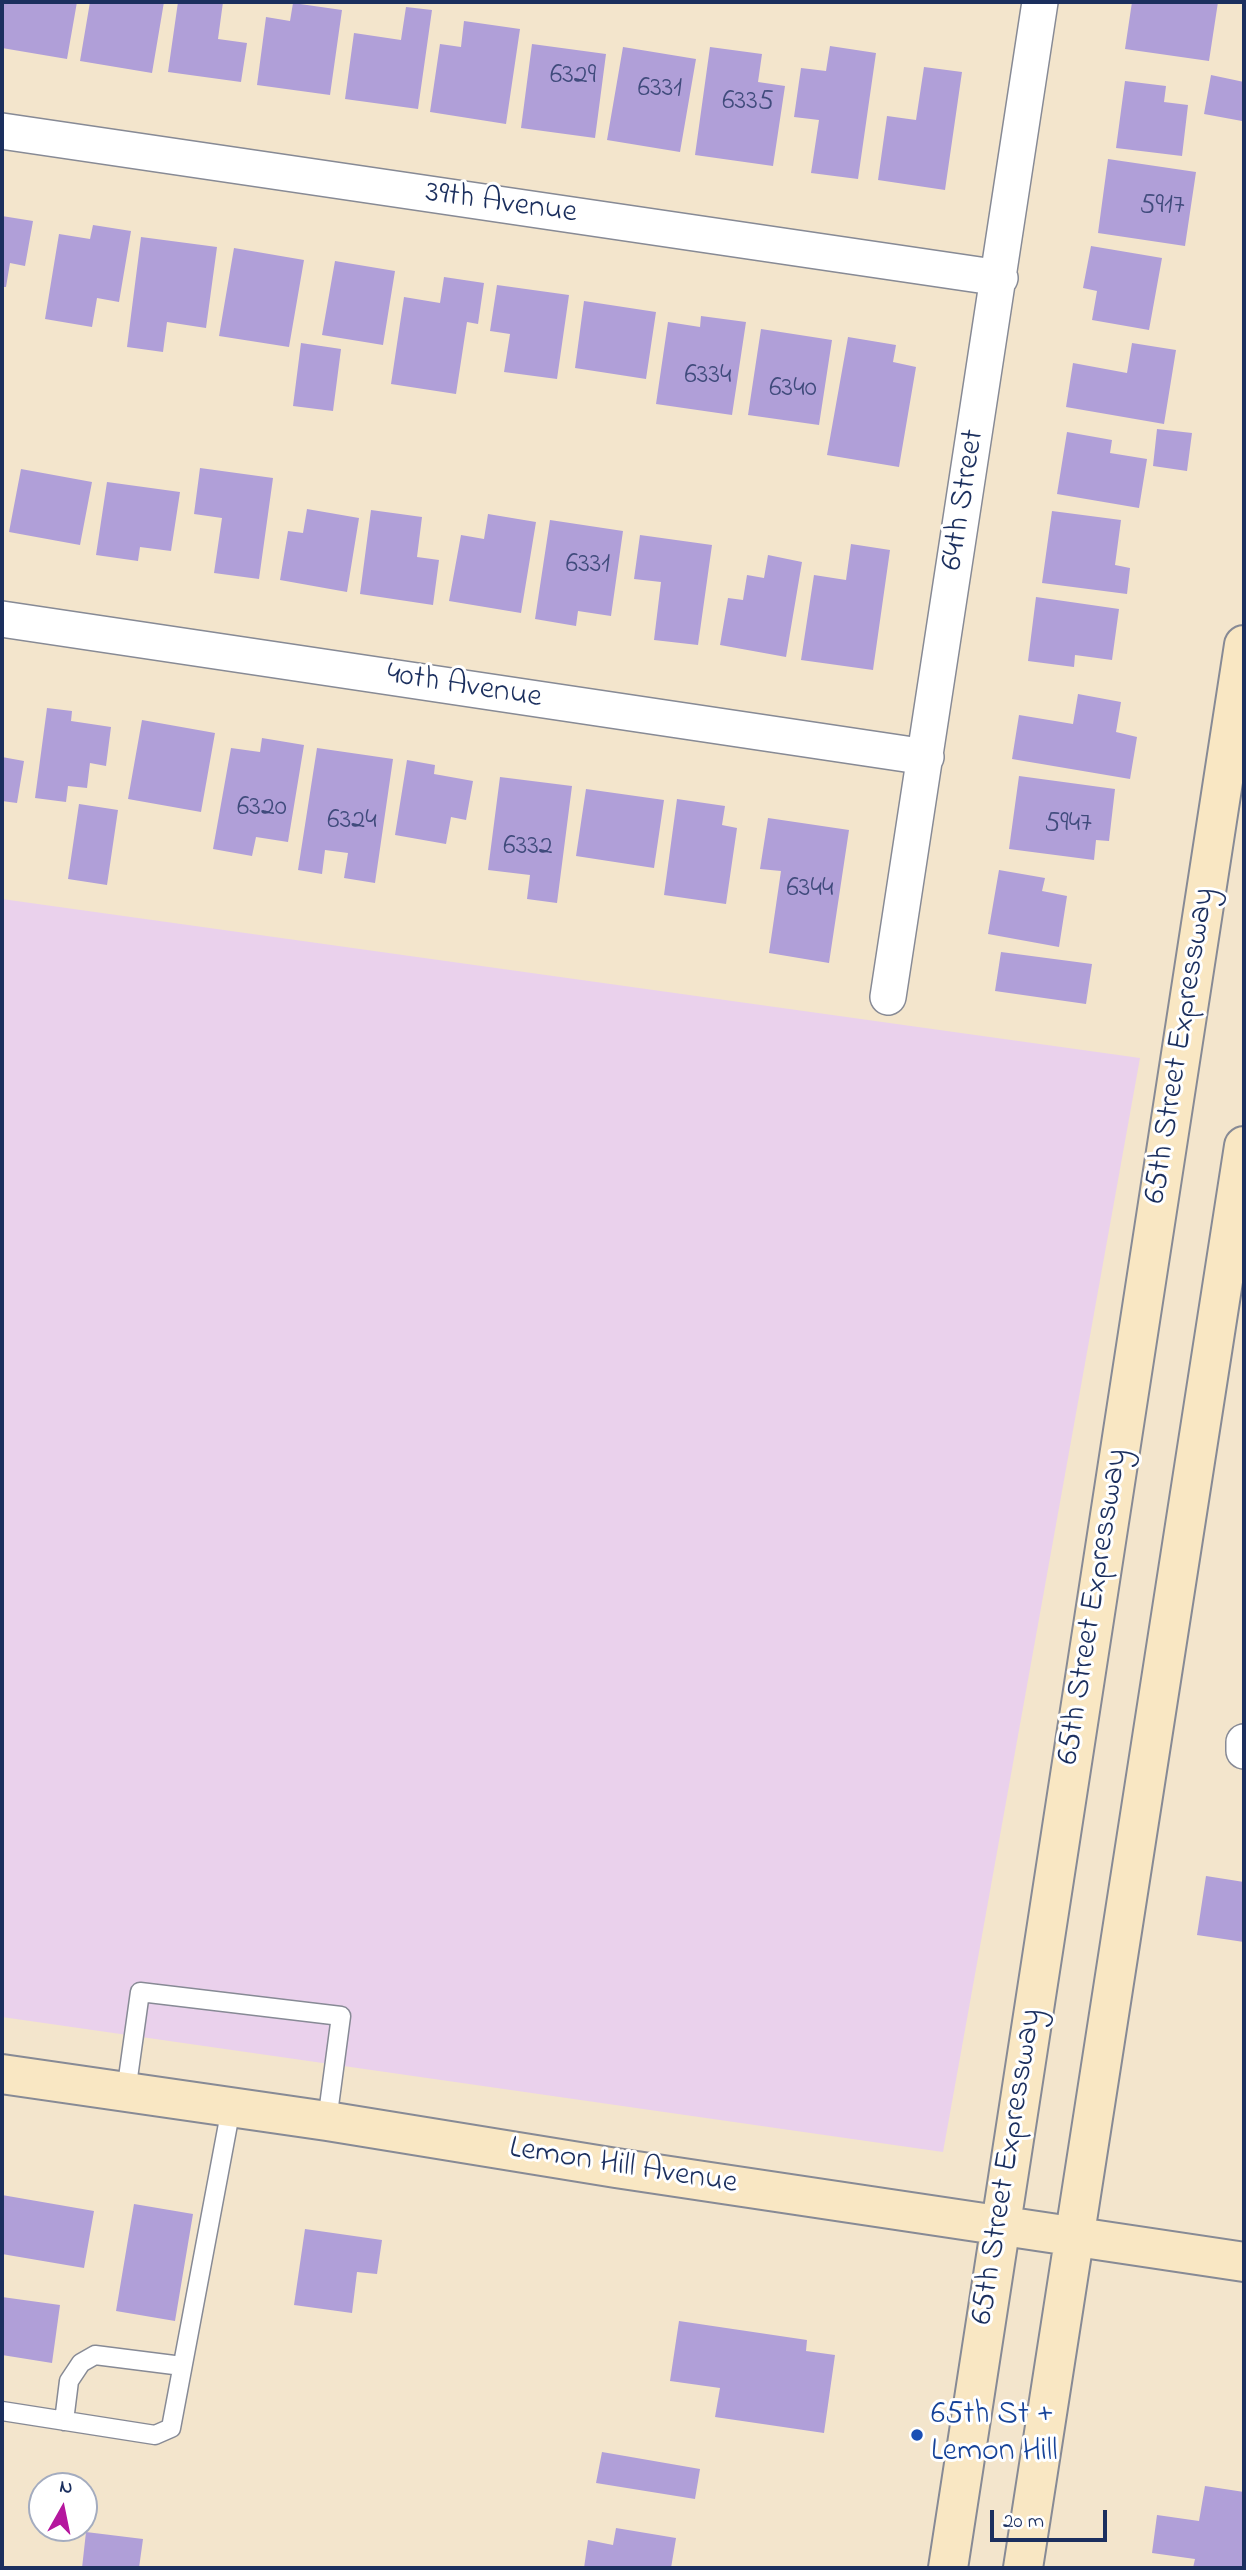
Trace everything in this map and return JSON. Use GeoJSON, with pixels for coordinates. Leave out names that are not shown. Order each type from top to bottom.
{"type":"FeatureCollection","features":[{"type":"Feature","properties":{"kind":"main road","name":"65th Street Expressway"},"geometry":{"type":"LineString","coordinates":[[948,2568],[1244,645]]}},
{"type":"Feature","properties":{"kind":"main road"},"geometry":{"type":"LineString","coordinates":[[1023,2568],[1244,1146]]}},
{"type":"Feature","properties":{"kind":"main road","name":"Lemon Hill Avenue"},"geometry":{"type":"LineString","coordinates":[[2,2074],[327,2121],[616,2168],[1000,2223],[1244,2262]]}},
{"type":"Feature","properties":{"kind":"street","name":"64th Street"},"geometry":{"type":"LineString","coordinates":[[888,997],[1000,278],[1040,2]]}},
{"type":"Feature","properties":{"kind":"street","name":"39th Avenue"},"geometry":{"type":"LineString","coordinates":[[2,131],[1000,278]]}},
{"type":"Feature","properties":{"kind":"street","name":"40th Avenue"},"geometry":{"type":"LineString","coordinates":[[2,619],[926,757]]}},
{"type":"Feature","properties":{"kind":"lane"},"geometry":{"type":"LineString","coordinates":[[126,2092],[140,1992],[341,2016],[327,2121]]}},
{"type":"Feature","properties":{"kind":"lane"},"geometry":{"type":"LineString","coordinates":[[2,2411],[155,2435],[171,2428],[231,2108]]}},
{"type":"Feature","properties":{"kind":"lane"},"geometry":{"type":"LineString","coordinates":[[64,2421],[69,2381],[80,2363],[95,2355],[182,2366]]}},
{"type":"Feature","properties":{"kind":"shaded area"},"geometry":{"type":"Polygon","coordinates":[[[2,899],[1140,1058],[943,2152],[2,2017],[2,899]]]}},
{"type":"Feature","properties":{"kind":"building"},"geometry":{"type":"Polygon","coordinates":[[[2,2],[77,2],[67,59],[2,48],[2,2]]]}},
{"type":"Feature","properties":{"kind":"building"},"geometry":{"type":"Polygon","coordinates":[[[90,2],[164,2],[152,73],[80,61],[90,2]]]}},
{"type":"Feature","properties":{"kind":"building"},"geometry":{"type":"Polygon","coordinates":[[[178,2],[223,2],[218,39],[247,43],[241,82],[168,72],[178,2]]]}},
{"type":"Feature","properties":{"kind":"building"},"geometry":{"type":"Polygon","coordinates":[[[1132,2],[1218,2],[1209,61],[1125,49],[1132,2]]]}},
{"type":"Feature","properties":{"kind":"building"},"geometry":{"type":"Polygon","coordinates":[[[293,3],[342,10],[330,95],[257,85],[266,17],[290,21],[293,3]]]}},
{"type":"Feature","properties":{"kind":"building"},"geometry":{"type":"Polygon","coordinates":[[[406,7],[432,10],[418,109],[345,99],[354,33],[401,40],[406,7]]]}},
{"type":"Feature","properties":{"kind":"building"},"geometry":{"type":"Polygon","coordinates":[[[464,21],[520,29],[506,124],[430,112],[440,44],[461,47],[464,21]]]}},
{"type":"Feature","properties":{"kind":"building"},"geometry":{"type":"Polygon","coordinates":[[[532,44],[606,54],[595,138],[521,128],[532,44]]]}},
{"type":"Feature","properties":{"kind":"building"},"geometry":{"type":"Polygon","coordinates":[[[830,46],[876,53],[858,179],[811,173],[819,120],[794,117],[801,68],[826,71],[830,46]]]}},
{"type":"Feature","properties":{"kind":"building"},"geometry":{"type":"Polygon","coordinates":[[[623,47],[696,59],[680,152],[607,140],[623,47]]]}},
{"type":"Feature","properties":{"kind":"building"},"geometry":{"type":"Polygon","coordinates":[[[710,47],[762,54],[758,82],[785,86],[773,166],[695,155],[710,47]]]}},
{"type":"Feature","properties":{"kind":"building"},"geometry":{"type":"Polygon","coordinates":[[[924,67],[962,72],[945,190],[878,180],[887,116],[916,120],[924,67]]]}},
{"type":"Feature","properties":{"kind":"building"},"geometry":{"type":"Polygon","coordinates":[[[1211,75],[1244,82],[1242,121],[1204,114],[1211,75]]]}},
{"type":"Feature","properties":{"kind":"building"},"geometry":{"type":"Polygon","coordinates":[[[1125,81],[1166,86],[1164,102],[1188,105],[1182,156],[1116,148],[1125,81]]]}},
{"type":"Feature","properties":{"kind":"building"},"geometry":{"type":"Polygon","coordinates":[[[1108,159],[1196,172],[1185,246],[1098,233],[1108,159]]]}},
{"type":"Feature","properties":{"kind":"building"},"geometry":{"type":"Polygon","coordinates":[[[2,216],[33,221],[25,266],[10,263],[6,287],[2,287],[2,216]]]}},
{"type":"Feature","properties":{"kind":"building"},"geometry":{"type":"Polygon","coordinates":[[[93,225],[131,231],[119,302],[97,298],[92,327],[45,319],[59,234],[90,239],[93,225]]]}},
{"type":"Feature","properties":{"kind":"building"},"geometry":{"type":"Polygon","coordinates":[[[141,237],[217,247],[206,328],[167,322],[163,352],[127,347],[141,237]]]}},
{"type":"Feature","properties":{"kind":"building"},"geometry":{"type":"Polygon","coordinates":[[[1091,246],[1162,258],[1149,330],[1092,320],[1097,291],[1083,288],[1091,246]]]}},
{"type":"Feature","properties":{"kind":"building"},"geometry":{"type":"Polygon","coordinates":[[[234,248],[304,260],[289,347],[219,336],[234,248]]]}},
{"type":"Feature","properties":{"kind":"building"},"geometry":{"type":"Polygon","coordinates":[[[335,261],[395,271],[383,345],[322,335],[335,261]]]}},
{"type":"Feature","properties":{"kind":"building"},"geometry":{"type":"Polygon","coordinates":[[[444,277],[484,283],[478,324],[467,322],[456,394],[391,384],[404,297],[440,303],[444,277]]]}},
{"type":"Feature","properties":{"kind":"building"},"geometry":{"type":"Polygon","coordinates":[[[497,285],[569,295],[557,379],[504,372],[510,334],[490,331],[497,285]]]}},
{"type":"Feature","properties":{"kind":"building"},"geometry":{"type":"Polygon","coordinates":[[[584,301],[656,312],[646,379],[575,368],[584,301]]]}},
{"type":"Feature","properties":{"kind":"building"},"geometry":{"type":"Polygon","coordinates":[[[701,316],[746,322],[732,415],[656,404],[668,322],[700,327],[701,316]]]}},
{"type":"Feature","properties":{"kind":"building"},"geometry":{"type":"Polygon","coordinates":[[[761,329],[832,340],[819,425],[748,415],[761,329]]]}},
{"type":"Feature","properties":{"kind":"building"},"geometry":{"type":"Polygon","coordinates":[[[848,337],[896,345],[893,362],[916,367],[899,467],[827,455],[848,337]]]}},
{"type":"Feature","properties":{"kind":"building"},"geometry":{"type":"Polygon","coordinates":[[[301,343],[341,349],[333,411],[293,406],[301,343]]]}},
{"type":"Feature","properties":{"kind":"building"},"geometry":{"type":"Polygon","coordinates":[[[1132,343],[1176,350],[1164,424],[1066,407],[1073,363],[1127,373],[1132,343]]]}},
{"type":"Feature","properties":{"kind":"building"},"geometry":{"type":"Polygon","coordinates":[[[1157,429],[1192,433],[1187,471],[1153,466],[1157,429]]]}},
{"type":"Feature","properties":{"kind":"building"},"geometry":{"type":"Polygon","coordinates":[[[1067,432],[1112,440],[1110,453],[1147,459],[1139,508],[1057,494],[1067,432]]]}},
{"type":"Feature","properties":{"kind":"building"},"geometry":{"type":"Polygon","coordinates":[[[200,468],[273,478],[259,579],[214,573],[222,518],[194,514],[200,468]]]}},
{"type":"Feature","properties":{"kind":"building"},"geometry":{"type":"Polygon","coordinates":[[[21,469],[92,482],[80,545],[9,532],[21,469]]]}},
{"type":"Feature","properties":{"kind":"building"},"geometry":{"type":"Polygon","coordinates":[[[107,482],[180,492],[171,551],[140,547],[138,561],[96,555],[107,482]]]}},
{"type":"Feature","properties":{"kind":"building"},"geometry":{"type":"Polygon","coordinates":[[[307,509],[359,518],[347,592],[280,580],[288,531],[303,533],[307,509]]]}},
{"type":"Feature","properties":{"kind":"building"},"geometry":{"type":"Polygon","coordinates":[[[371,510],[422,517],[417,557],[439,560],[433,605],[360,594],[371,510]]]}},
{"type":"Feature","properties":{"kind":"building"},"geometry":{"type":"Polygon","coordinates":[[[1052,511],[1121,520],[1115,565],[1130,568],[1127,594],[1042,583],[1052,511]]]}},
{"type":"Feature","properties":{"kind":"building"},"geometry":{"type":"Polygon","coordinates":[[[488,514],[536,522],[521,613],[449,601],[461,535],[484,539],[488,514]]]}},
{"type":"Feature","properties":{"kind":"building"},"geometry":{"type":"Polygon","coordinates":[[[550,520],[623,531],[611,616],[578,611],[576,626],[535,619],[550,520]]]}},
{"type":"Feature","properties":{"kind":"building"},"geometry":{"type":"Polygon","coordinates":[[[640,535],[712,545],[698,645],[654,640],[661,582],[634,579],[640,535]]]}},
{"type":"Feature","properties":{"kind":"building"},"geometry":{"type":"Polygon","coordinates":[[[851,544],[890,550],[873,670],[801,660],[814,575],[846,580],[851,544]]]}},
{"type":"Feature","properties":{"kind":"building"},"geometry":{"type":"Polygon","coordinates":[[[768,555],[802,562],[786,657],[720,645],[728,598],[743,600],[747,575],[764,578],[768,555]]]}},
{"type":"Feature","properties":{"kind":"building"},"geometry":{"type":"Polygon","coordinates":[[[1036,597],[1119,609],[1112,660],[1075,655],[1074,667],[1028,661],[1036,597]]]}},
{"type":"Feature","properties":{"kind":"building"},"geometry":{"type":"Polygon","coordinates":[[[1078,694],[1121,702],[1116,732],[1137,737],[1130,779],[1012,759],[1019,715],[1073,724],[1078,694]]]}},
{"type":"Feature","properties":{"kind":"building"},"geometry":{"type":"Polygon","coordinates":[[[47,708],[72,711],[71,721],[111,727],[106,766],[90,763],[87,788],[68,786],[66,802],[35,798],[47,708]]]}},
{"type":"Feature","properties":{"kind":"building"},"geometry":{"type":"Polygon","coordinates":[[[142,720],[215,733],[201,812],[128,799],[142,720]]]}},
{"type":"Feature","properties":{"kind":"building"},"geometry":{"type":"Polygon","coordinates":[[[262,738],[304,745],[288,842],[256,837],[252,856],[213,849],[231,748],[260,752],[262,738]]]}},
{"type":"Feature","properties":{"kind":"building"},"geometry":{"type":"Polygon","coordinates":[[[317,748],[393,759],[375,883],[344,878],[348,853],[325,850],[322,874],[298,870],[317,748]]]}},
{"type":"Feature","properties":{"kind":"building"},"geometry":{"type":"Polygon","coordinates":[[[2,757],[24,761],[17,803],[2,801],[2,757]]]}},
{"type":"Feature","properties":{"kind":"building"},"geometry":{"type":"Polygon","coordinates":[[[407,760],[435,765],[434,774],[473,781],[466,820],[451,817],[446,844],[395,835],[407,760]]]}},
{"type":"Feature","properties":{"kind":"building"},"geometry":{"type":"Polygon","coordinates":[[[1019,776],[1115,789],[1109,841],[1096,840],[1094,860],[1009,849],[1019,776]]]}},
{"type":"Feature","properties":{"kind":"building"},"geometry":{"type":"Polygon","coordinates":[[[500,777],[572,786],[557,903],[527,899],[530,875],[488,870],[500,777]]]}},
{"type":"Feature","properties":{"kind":"building"},"geometry":{"type":"Polygon","coordinates":[[[586,789],[664,800],[654,868],[576,856],[586,789]]]}},
{"type":"Feature","properties":{"kind":"building"},"geometry":{"type":"Polygon","coordinates":[[[677,799],[725,806],[722,825],[737,828],[726,904],[664,895],[677,799]]]}},
{"type":"Feature","properties":{"kind":"building"},"geometry":{"type":"Polygon","coordinates":[[[79,804],[118,810],[107,885],[68,879],[79,804]]]}},
{"type":"Feature","properties":{"kind":"building"},"geometry":{"type":"Polygon","coordinates":[[[768,818],[849,830],[829,963],[769,953],[781,871],[760,869],[768,818]]]}},
{"type":"Feature","properties":{"kind":"building"},"geometry":{"type":"Polygon","coordinates":[[[999,870],[1045,878],[1042,891],[1067,896],[1059,947],[988,934],[999,870]]]}},
{"type":"Feature","properties":{"kind":"building"},"geometry":{"type":"Polygon","coordinates":[[[1001,952],[1092,964],[1086,1004],[995,991],[1001,952]]]}},
{"type":"Feature","properties":{"kind":"building"},"geometry":{"type":"Polygon","coordinates":[[[1206,1876],[1244,1882],[1244,1942],[1197,1935],[1206,1876]]]}},
{"type":"Feature","properties":{"kind":"building"},"geometry":{"type":"Polygon","coordinates":[[[2,2195],[94,2211],[84,2268],[2,2254],[2,2195]]]}},
{"type":"Feature","properties":{"kind":"building"},"geometry":{"type":"Polygon","coordinates":[[[134,2204],[193,2214],[175,2321],[116,2311],[134,2204]]]}},
{"type":"Feature","properties":{"kind":"building"},"geometry":{"type":"Polygon","coordinates":[[[305,2229],[382,2240],[377,2274],[357,2272],[352,2313],[294,2305],[305,2229]]]}},
{"type":"Feature","properties":{"kind":"building"},"geometry":{"type":"Polygon","coordinates":[[[2,2297],[60,2305],[52,2363],[2,2355],[2,2297]]]}},
{"type":"Feature","properties":{"kind":"building"},"geometry":{"type":"Polygon","coordinates":[[[679,2321],[807,2340],[806,2351],[835,2355],[824,2433],[715,2417],[720,2388],[670,2381],[679,2321]]]}},
{"type":"Feature","properties":{"kind":"building"},"geometry":{"type":"Polygon","coordinates":[[[602,2452],[700,2469],[695,2499],[596,2483],[602,2452]]]}},
{"type":"Feature","properties":{"kind":"building"},"geometry":{"type":"Polygon","coordinates":[[[1205,2486],[1244,2492],[1243,2568],[1193,2568],[1195,2559],[1152,2553],[1157,2515],[1199,2521],[1205,2486]]]}},
{"type":"Feature","properties":{"kind":"building"},"geometry":{"type":"Polygon","coordinates":[[[616,2528],[676,2538],[671,2568],[584,2568],[588,2540],[613,2545],[616,2528]]]}},
{"type":"Feature","properties":{"kind":"building"},"geometry":{"type":"Polygon","coordinates":[[[98,2533],[143,2539],[139,2568],[82,2568],[85,2542],[98,2542],[98,2533]]]}},
{"type":"Feature","properties":{"kind":"place","name":"65th St + Lemon Hill"},"geometry":{"type":"Point","coordinates":[917,2435]}}]}
